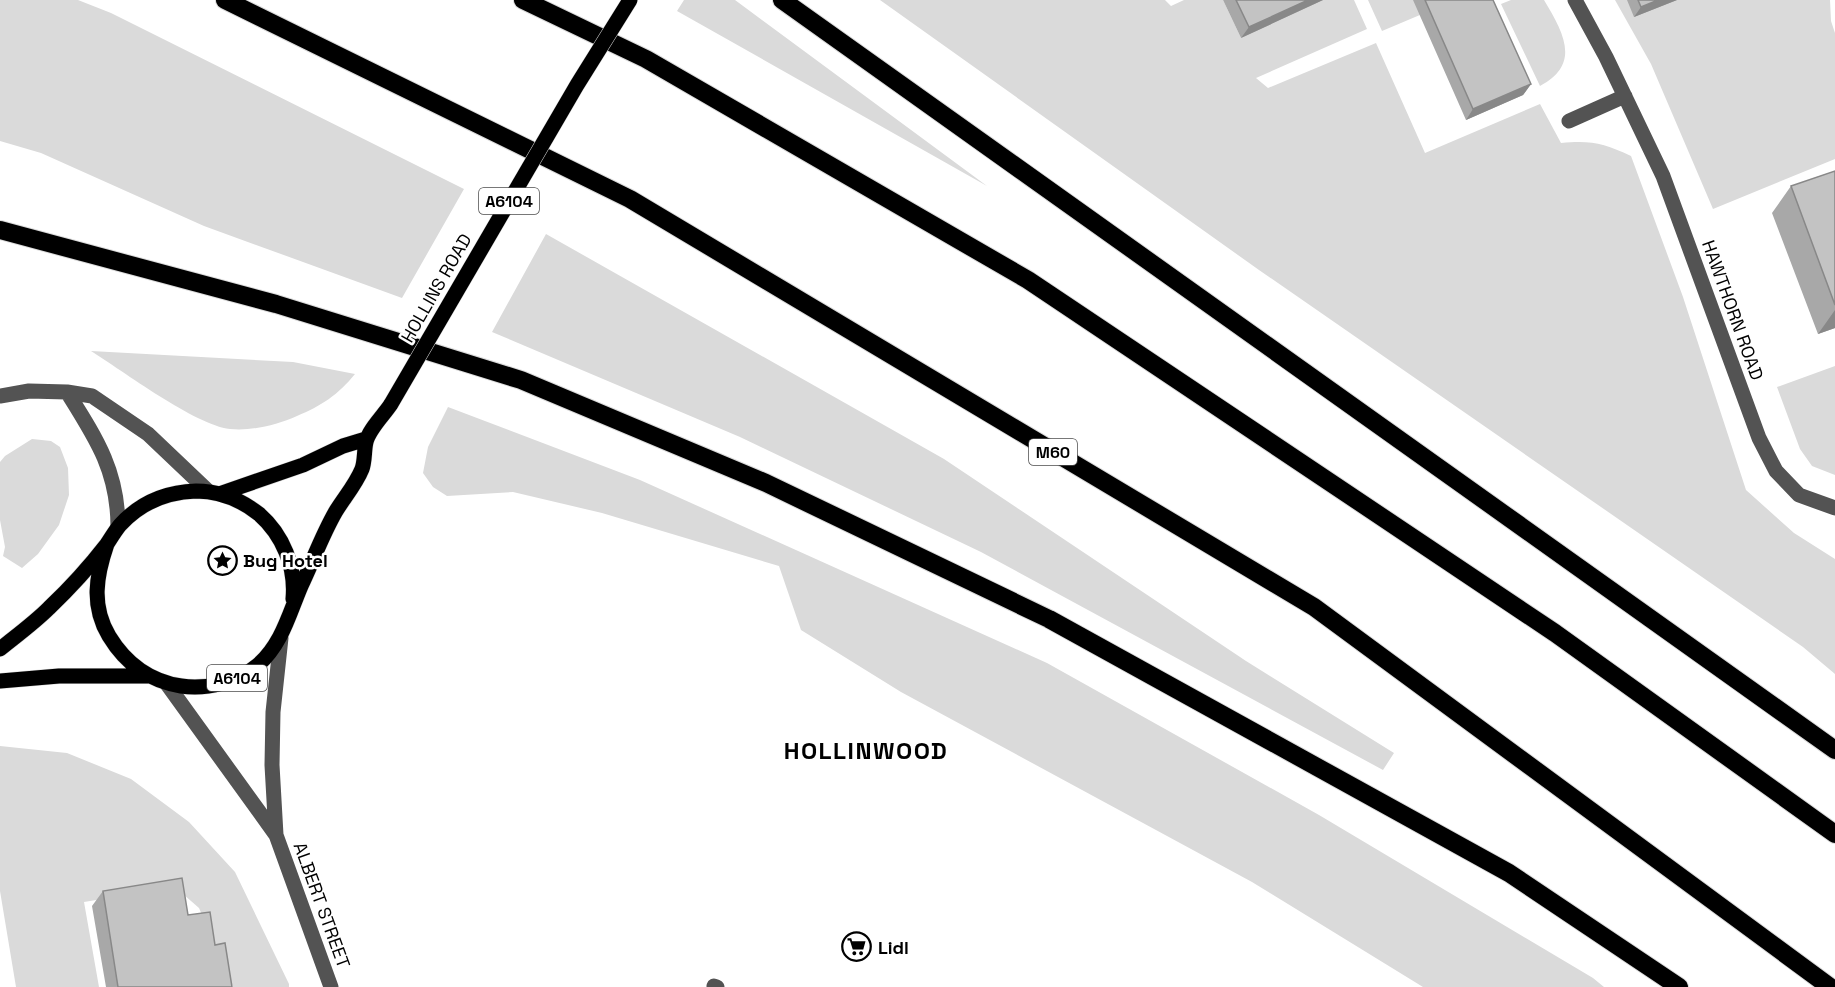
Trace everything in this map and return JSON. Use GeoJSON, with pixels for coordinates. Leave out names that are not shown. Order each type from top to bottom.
{"type":"FeatureCollection","features":[{"type":"Feature","properties":{"kind":"highway","name":"M60"},"geometry":{"type":"LineString","coordinates":[[225,0],[630,199],[1314,608],[1830,987]]}},
{"type":"Feature","properties":{"kind":"highway"},"geometry":{"type":"LineString","coordinates":[[523,0],[646,59],[1028,280],[1555,633],[1835,834]]}},
{"type":"Feature","properties":{"kind":"highway"},"geometry":{"type":"LineString","coordinates":[[782,0],[1835,750]]}},
{"type":"Feature","properties":{"kind":"highway"},"geometry":{"type":"LineString","coordinates":[[0,230],[276,304],[521,380],[766,483],[1070,630],[1509,873],[1679,987]]}},
{"type":"Feature","properties":{"kind":"main road","name":"HOLLINS ROAD"},"geometry":{"type":"LineString","coordinates":[[107,544],[98,572],[97,601],[104,628],[117,650],[131,665],[167,684],[203,687],[226,682],[259,665],[280,638],[291,608],[334,514],[362,468],[366,439],[391,404],[577,85],[630,0]]}},
{"type":"Feature","properties":{"kind":"main road","name":"HOLLINS ROAD"},"geometry":{"type":"LineString","coordinates":[[0,649],[48,609],[107,544],[118,527],[135,511],[155,499],[181,492],[214,492],[303,465],[343,446],[366,439]]}},
{"type":"Feature","properties":{"kind":"main road","name":"HOLLINS ROAD"},"geometry":{"type":"LineString","coordinates":[[214,492],[236,499],[251,508],[265,519],[277,534],[291,565],[294,587],[291,608]]}},
{"type":"Feature","properties":{"kind":"main road","name":"HOLLINS ROAD"},"geometry":{"type":"LineString","coordinates":[[0,681],[59,676],[148,676]]}},
{"type":"Feature","properties":{"kind":"street","name":"HAWTHORN ROAD"},"geometry":{"type":"LineString","coordinates":[[1575,0],[1606,57],[1663,176],[1759,438],[1776,471],[1799,495],[1835,508]]}},
{"type":"Feature","properties":{"kind":"street"},"geometry":{"type":"LineString","coordinates":[[1569,121],[1625,96]]}},
{"type":"Feature","properties":{"kind":"street"},"geometry":{"type":"LineString","coordinates":[[0,396],[29,391],[68,392],[92,396],[148,434],[214,492]]}},
{"type":"Feature","properties":{"kind":"street"},"geometry":{"type":"LineString","coordinates":[[68,392],[94,434],[108,466],[118,501],[118,527]]}},
{"type":"Feature","properties":{"kind":"street","name":"ALBERT STREET"},"geometry":{"type":"LineString","coordinates":[[276,836],[272,765],[273,712],[280,638]]}},
{"type":"Feature","properties":{"kind":"street","name":"ALBERT STREET"},"geometry":{"type":"LineString","coordinates":[[167,684],[276,836],[331,987]]}},
{"type":"Feature","properties":{"kind":"shaded area"},"geometry":{"type":"Polygon","coordinates":[[[0,0],[78,0],[111,13],[464,189],[402,298],[204,226],[41,153],[0,141],[0,0]]]}},
{"type":"Feature","properties":{"kind":"shaded area"},"geometry":{"type":"Polygon","coordinates":[[[684,0],[735,0],[987,186],[677,11],[684,0]]]}},
{"type":"Feature","properties":{"kind":"shaded area"},"geometry":{"type":"Polygon","coordinates":[[[880,0],[1165,0],[1171,6],[1184,0],[1223,0],[1241,38],[1322,0],[1354,0],[1367,29],[1256,78],[1268,88],[1376,43],[1425,153],[1540,104],[1561,143],[1597,144],[1631,156],[1683,297],[1746,490],[1794,533],[1835,559],[1835,674],[1803,647],[1259,270],[880,0]]]}},
{"type":"Feature","properties":{"kind":"shaded area"},"geometry":{"type":"Polygon","coordinates":[[[1368,0],[1422,0],[1427,12],[1382,31],[1368,0]]]}},
{"type":"Feature","properties":{"kind":"shaded area"},"geometry":{"type":"Polygon","coordinates":[[[1511,0],[1544,0],[1562,35],[1565,58],[1561,68],[1540,86],[1501,4],[1511,0]]]}},
{"type":"Feature","properties":{"kind":"shaded area"},"geometry":{"type":"Polygon","coordinates":[[[1615,0],[1830,0],[1831,21],[1835,33],[1835,159],[1713,209],[1651,64],[1615,0]]]}},
{"type":"Feature","properties":{"kind":"shaded area"},"geometry":{"type":"Polygon","coordinates":[[[546,234],[944,459],[1246,661],[1394,753],[1383,770],[981,552],[740,437],[492,332],[546,234]]]}},
{"type":"Feature","properties":{"kind":"shaded area"},"geometry":{"type":"Polygon","coordinates":[[[91,351],[293,362],[355,374],[336,394],[306,412],[264,427],[230,429],[198,418],[179,408],[91,351]]]}},
{"type":"Feature","properties":{"kind":"shaded area"},"geometry":{"type":"Polygon","coordinates":[[[1835,366],[1835,475],[1812,466],[1800,449],[1777,387],[1835,366]]]}},
{"type":"Feature","properties":{"kind":"shaded area"},"geometry":{"type":"Polygon","coordinates":[[[448,407],[640,480],[1047,663],[1319,815],[1593,978],[1604,987],[1423,987],[1252,882],[901,692],[801,630],[779,566],[602,513],[513,492],[447,496],[433,487],[423,473],[428,447],[448,407]]]}},
{"type":"Feature","properties":{"kind":"shaded area"},"geometry":{"type":"Polygon","coordinates":[[[32,439],[51,441],[60,447],[68,468],[69,495],[59,525],[38,554],[22,568],[3,556],[5,547],[0,520],[0,462],[5,456],[32,439]]]}},
{"type":"Feature","properties":{"kind":"shaded area"},"geometry":{"type":"Polygon","coordinates":[[[0,746],[67,753],[131,779],[189,822],[235,872],[289,987],[233,987],[199,908],[175,887],[84,902],[99,987],[16,987],[0,891],[0,746]]]}},
{"type":"Feature","properties":{"kind":"building"},"geometry":{"type":"Polygon","coordinates":[[[1236,0],[1308,0],[1249,27],[1236,0]]]}},
{"type":"Feature","properties":{"kind":"building"},"geometry":{"type":"Polygon","coordinates":[[[1425,0],[1493,0],[1531,84],[1473,109],[1425,0]]]}},
{"type":"Feature","properties":{"kind":"building"},"geometry":{"type":"Polygon","coordinates":[[[1638,0],[1658,0],[1641,7],[1638,0]]]}},
{"type":"Feature","properties":{"kind":"building"},"geometry":{"type":"Polygon","coordinates":[[[1835,171],[1835,305],[1791,186],[1835,171]]]}},
{"type":"Feature","properties":{"kind":"building"},"geometry":{"type":"Polygon","coordinates":[[[182,878],[188,915],[210,912],[215,945],[225,943],[232,987],[118,987],[103,891],[182,878]]]}},
{"type":"Feature","properties":{"kind":"place","name":"Bug Hotel"},"geometry":{"type":"Point","coordinates":[222,560]}},
{"type":"Feature","properties":{"kind":"place","name":"Lidl"},"geometry":{"type":"Point","coordinates":[857,947]}},
{"type":"Feature","properties":{"kind":"district","name":"HOLLINWOOD"},"geometry":{"type":"Point","coordinates":[866,750]}}]}
